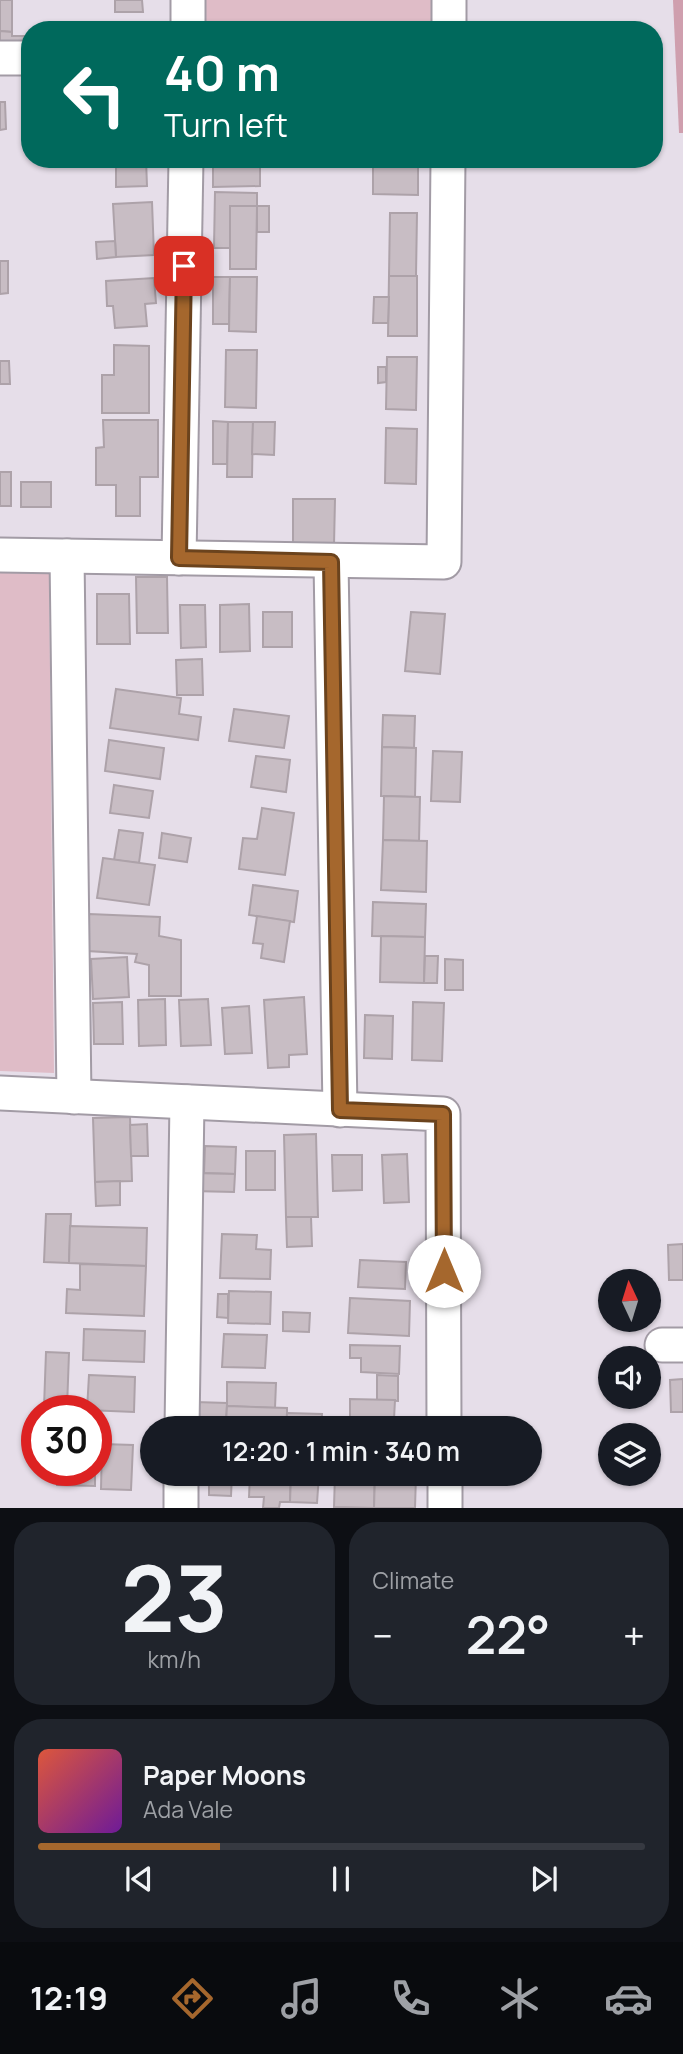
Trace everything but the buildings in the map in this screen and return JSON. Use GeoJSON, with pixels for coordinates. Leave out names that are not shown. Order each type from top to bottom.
{"type":"FeatureCollection","features":[{"type":"Feature","properties":{"kind":"street"},"geometry":{"type":"LineString","coordinates":[[188,0],[188,21]]}},
{"type":"Feature","properties":{"kind":"street"},"geometry":{"type":"LineString","coordinates":[[449,0],[449,21]]}},
{"type":"Feature","properties":{"kind":"street"},"geometry":{"type":"LineString","coordinates":[[0,58],[21,58]]}},
{"type":"Feature","properties":{"kind":"street"},"geometry":{"type":"LineString","coordinates":[[179,558],[186,168]]}},
{"type":"Feature","properties":{"kind":"street"},"geometry":{"type":"LineString","coordinates":[[0,555],[444,562],[448,168]]}},
{"type":"Feature","properties":{"kind":"street"},"geometry":{"type":"LineString","coordinates":[[67,556],[74,1097]]}},
{"type":"Feature","properties":{"kind":"street"},"geometry":{"type":"LineString","coordinates":[[331,562],[340,1110]]}},
{"type":"Feature","properties":{"kind":"street"},"geometry":{"type":"LineString","coordinates":[[0,1093],[443,1114],[444,1416]]}},
{"type":"Feature","properties":{"kind":"street"},"geometry":{"type":"LineString","coordinates":[[182,1416],[187,1102]]}},
{"type":"Feature","properties":{"kind":"street"},"geometry":{"type":"LineString","coordinates":[[181,1486],[181,1508]]}},
{"type":"Feature","properties":{"kind":"street"},"geometry":{"type":"LineString","coordinates":[[444,1486],[445,1508]]}},
{"type":"Feature","properties":{"kind":"shaded area"},"geometry":{"type":"Polygon","coordinates":[[[203,0],[437,0],[437,21],[203,21],[203,0]]]}},
{"type":"Feature","properties":{"kind":"shaded area"},"geometry":{"type":"Polygon","coordinates":[[[673,0],[683,0],[683,133],[679,133],[673,0]]]}},
{"type":"Feature","properties":{"kind":"shaded area"},"geometry":{"type":"Polygon","coordinates":[[[0,571],[49,571],[54,1073],[0,1071],[0,571]]]}},
{"type":"Feature","properties":{"kind":"route"},"geometry":{"type":"LineString","coordinates":[[184,266],[179,558],[331,562],[340,1110],[443,1114],[444,1271]]}}]}
